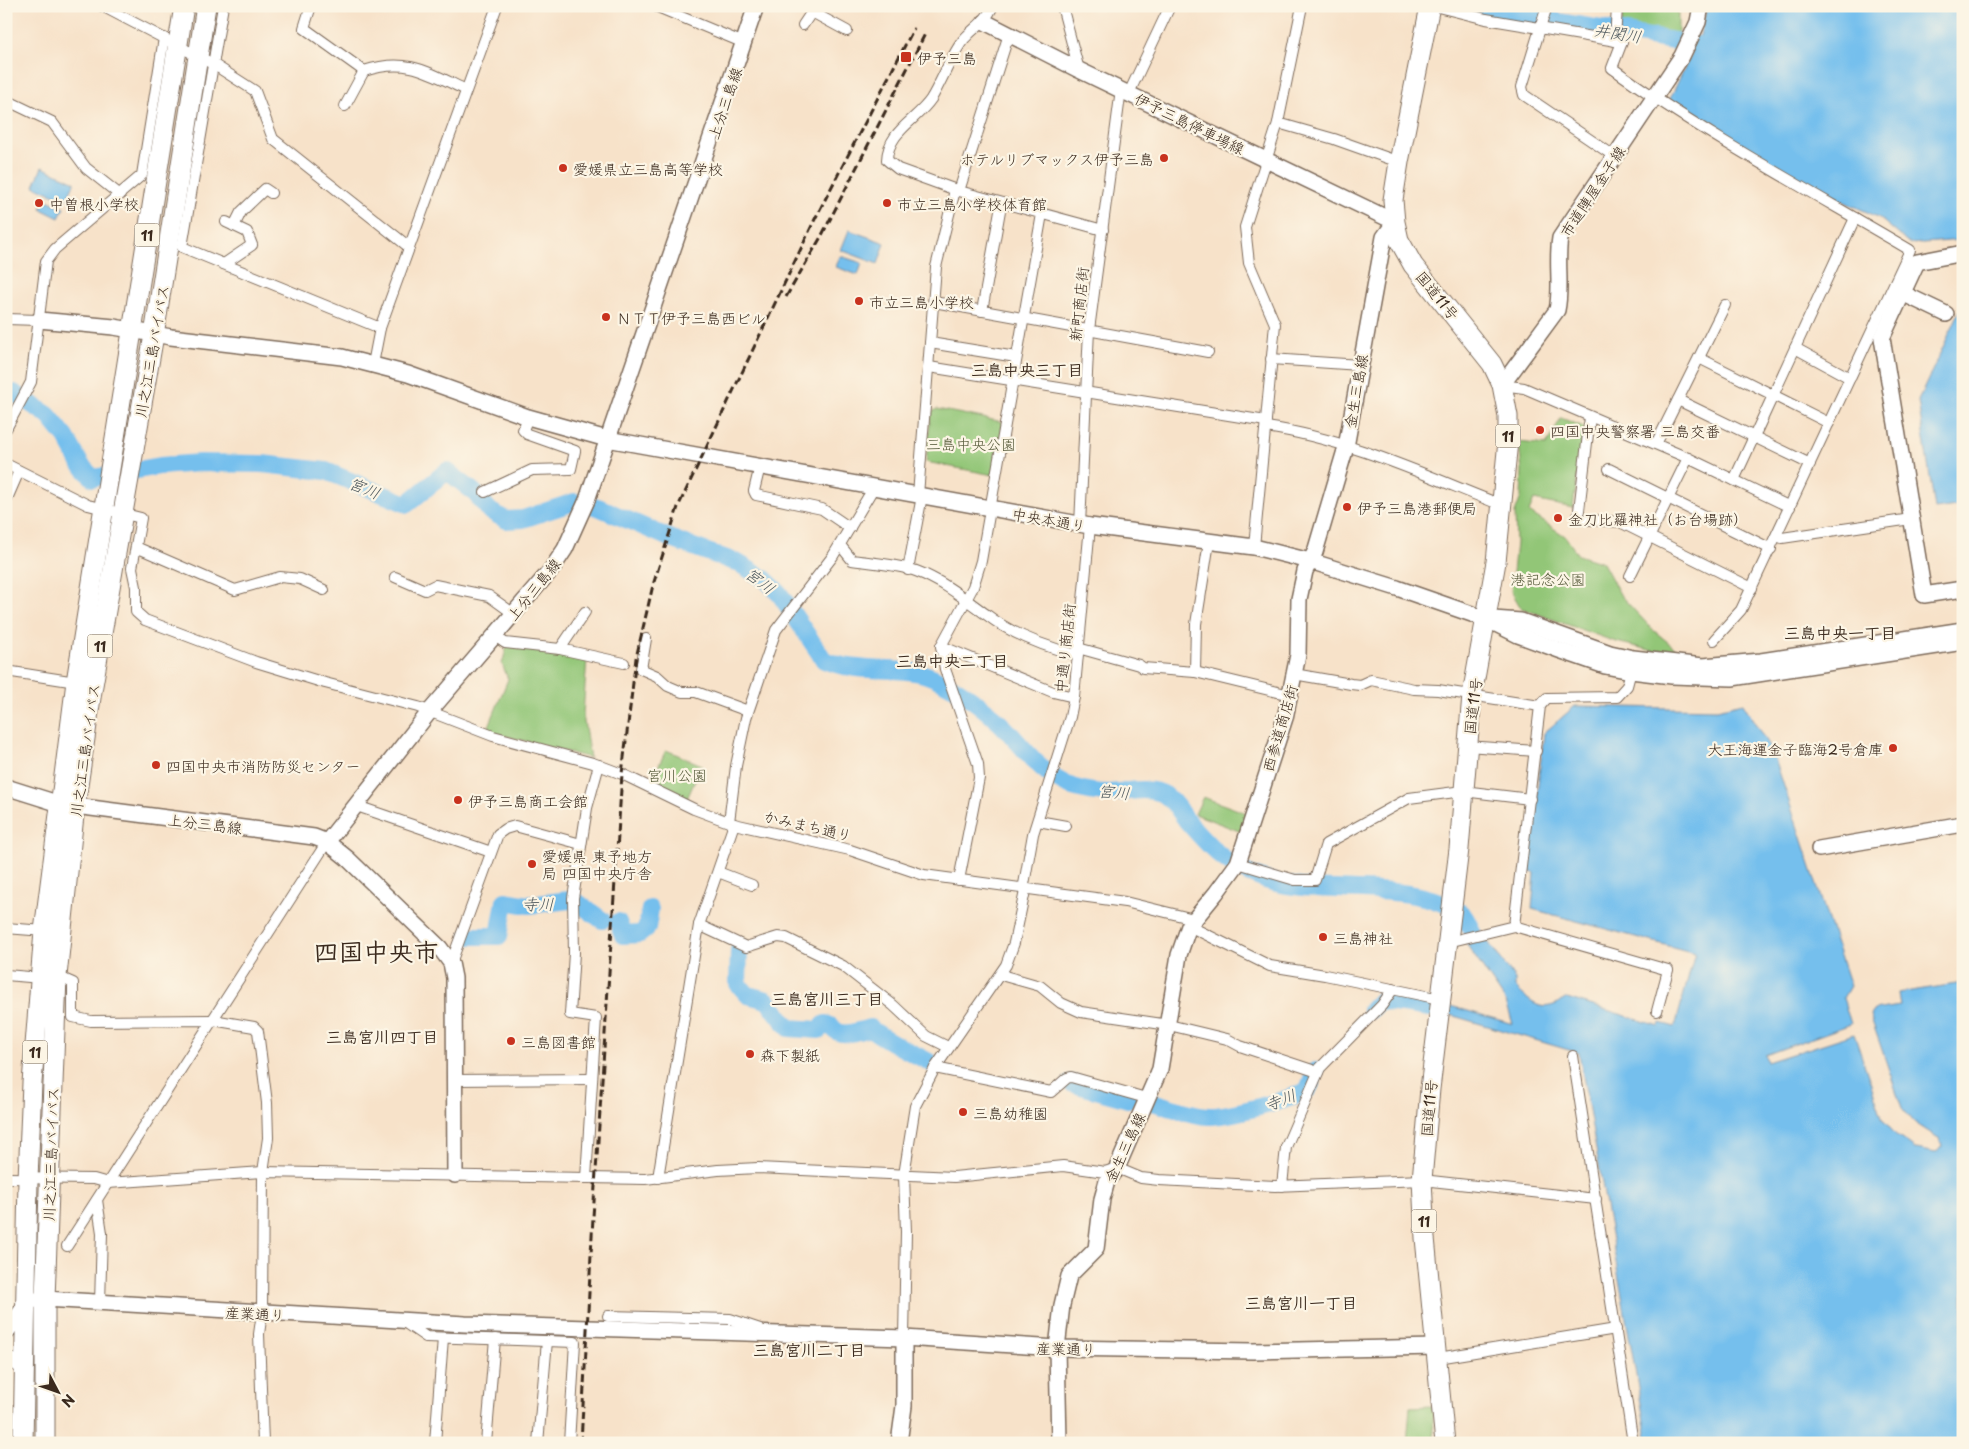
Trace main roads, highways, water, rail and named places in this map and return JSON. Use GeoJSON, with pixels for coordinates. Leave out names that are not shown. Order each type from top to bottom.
{"type":"FeatureCollection","features":[{"type":"Feature","properties":{"kind":"highway","name":"川之江三島バイパス"},"geometry":{"type":"LineString","coordinates":[[45,1443],[28,1179],[32,1084],[49,977],[67,805],[76,682],[132,330],[172,42],[184,6]]}},
{"type":"Feature","properties":{"kind":"highway","name":"川之江三島バイパス"},"geometry":{"type":"LineString","coordinates":[[23,1443],[24,1372],[36,1300],[48,1178],[49,977],[44,931],[67,805],[92,691],[154,335],[206,60],[206,6]]}},
{"type":"Feature","properties":{"kind":"highway","name":"国道11号"},"geometry":{"type":"LineString","coordinates":[[1430,6],[1399,162],[1393,200],[1395,222],[1399,240],[1413,265],[1482,349],[1502,385],[1508,416],[1504,506],[1472,695],[1451,935],[1440,999],[1422,1180],[1425,1238],[1445,1443]]}},
{"type":"Feature","properties":{"kind":"water"},"geometry":{"type":"Polygon","coordinates":[[[1707,6],[1963,6],[1963,240],[1910,244],[1878,217],[1809,186],[1709,128],[1669,101],[1700,35],[1707,6]]]}},
{"type":"Feature","properties":{"kind":"water"},"geometry":{"type":"Polygon","coordinates":[[[42,167],[75,182],[66,200],[34,186],[42,167]]]}},
{"type":"Feature","properties":{"kind":"water"},"geometry":{"type":"Polygon","coordinates":[[[45,199],[64,208],[59,218],[41,209],[45,199]]]}},
{"type":"Feature","properties":{"kind":"water"},"geometry":{"type":"Polygon","coordinates":[[[849,230],[885,243],[878,264],[841,250],[849,230]]]}},
{"type":"Feature","properties":{"kind":"water"},"geometry":{"type":"Polygon","coordinates":[[[840,256],[862,263],[858,275],[836,267],[840,256]]]}},
{"type":"Feature","properties":{"kind":"water"},"geometry":{"type":"Polygon","coordinates":[[[1963,304],[1963,505],[1935,509],[1918,401],[1963,304]]]}},
{"type":"Feature","properties":{"kind":"water"},"geometry":{"type":"Polygon","coordinates":[[[1743,703],[1773,753],[1850,986],[1843,998],[1851,1024],[1765,1055],[1767,1062],[1854,1034],[1883,1120],[1897,1136],[1915,1149],[1936,1153],[1942,1146],[1940,1139],[1915,1123],[1902,1108],[1870,1015],[1874,1010],[1900,1006],[1898,993],[1963,983],[1963,1443],[1648,1443],[1579,1053],[1447,1014],[1447,1005],[1513,1024],[1506,1002],[1465,942],[1486,939],[1515,979],[1515,987],[1539,1006],[1551,1006],[1567,998],[1659,1026],[1660,1023],[1675,1027],[1695,953],[1532,909],[1535,873],[1528,872],[1544,733],[1575,706],[1717,709],[1743,703]]]}},
{"type":"Feature","properties":{"kind":"waterway","name":"井関川"},"geometry":{"type":"LineString","coordinates":[[1463,6],[1704,46]]}},
{"type":"Feature","properties":{"kind":"waterway","name":"宮川"},"geometry":{"type":"LineString","coordinates":[[6,394],[14,393],[48,415],[66,437],[81,465],[93,478],[160,466],[200,463],[262,464],[326,471],[407,504],[447,471],[474,492],[490,511],[506,520],[523,519],[574,502],[598,507],[674,540],[738,563],[765,579],[779,593],[824,660],[848,667],[925,674],[958,690],[994,718],[1032,759],[1061,782],[1076,788],[1109,793],[1145,790],[1159,792],[1171,800],[1187,821],[1219,855],[1248,873],[1283,884],[1309,888],[1391,892],[1417,895],[1441,902],[1464,916],[1476,941]]}},
{"type":"Feature","properties":{"kind":"waterway","name":"寺川"},"geometry":{"type":"LineString","coordinates":[[469,936],[499,936],[505,901],[529,905],[569,900],[577,902],[602,920]]}},
{"type":"Feature","properties":{"kind":"waterway","name":"寺川"},"geometry":{"type":"LineString","coordinates":[[618,922],[623,935],[640,934],[647,928],[650,909]]}},
{"type":"Feature","properties":{"kind":"waterway","name":"寺川"},"geometry":{"type":"LineString","coordinates":[[739,950],[738,984],[748,995],[767,1000],[789,1028],[819,1030],[825,1024],[841,1033],[870,1028],[892,1043],[931,1063]]}},
{"type":"Feature","properties":{"kind":"waterway","name":"寺川"},"geometry":{"type":"LineString","coordinates":[[1371,1010],[1380,1001],[1430,1008]]}},
{"type":"Feature","properties":{"kind":"waterway","name":"寺川"},"geometry":{"type":"LineString","coordinates":[[1149,1101],[1201,1115],[1217,1116],[1229,1114],[1260,1107],[1301,1093],[1308,1089],[1315,1071]]}},
{"type":"Feature","properties":{"kind":"waterway","name":"寺川"},"geometry":{"type":"LineString","coordinates":[[1071,1083],[1128,1099]]}},
{"type":"Feature","properties":{"kind":"railway"},"geometry":{"type":"LineString","coordinates":[[581,1443],[593,1217],[622,774],[636,658],[653,585],[678,507],[816,217],[914,28]]}},
{"type":"Feature","properties":{"kind":"railway"},"geometry":{"type":"LineString","coordinates":[[786,297],[821,237],[925,34]]}},
{"type":"Feature","properties":{"kind":"place","name":"伊予三島"},"geometry":{"type":"Point","coordinates":[906,57]}},
{"type":"Feature","properties":{"kind":"place","name":"ホテルリブマックス伊予三島"},"geometry":{"type":"Point","coordinates":[1164,158]}},
{"type":"Feature","properties":{"kind":"place","name":"愛媛県立三島高等学校"},"geometry":{"type":"Point","coordinates":[563,168]}},
{"type":"Feature","properties":{"kind":"place","name":"中曽根小学校"},"geometry":{"type":"Point","coordinates":[39,203]}},
{"type":"Feature","properties":{"kind":"place","name":"市立三島小学校体育館"},"geometry":{"type":"Point","coordinates":[887,203]}},
{"type":"Feature","properties":{"kind":"place","name":"市立三島小学校"},"geometry":{"type":"Point","coordinates":[859,301]}},
{"type":"Feature","properties":{"kind":"place","name":"ＮＴＴ伊予三島西ビル"},"geometry":{"type":"Point","coordinates":[606,317]}},
{"type":"Feature","properties":{"kind":"place","name":"四国中央警察署 三島交番"},"geometry":{"type":"Point","coordinates":[1540,430]}},
{"type":"Feature","properties":{"kind":"place","name":"伊予三島港郵便局"},"geometry":{"type":"Point","coordinates":[1347,507]}},
{"type":"Feature","properties":{"kind":"place","name":"金刀比羅神社（お台場跡）"},"geometry":{"type":"Point","coordinates":[1558,518]}},
{"type":"Feature","properties":{"kind":"place","name":"大王海運金子臨海2号倉庫"},"geometry":{"type":"Point","coordinates":[1893,748]}},
{"type":"Feature","properties":{"kind":"place","name":"四国中央市消防防災センター"},"geometry":{"type":"Point","coordinates":[156,765]}},
{"type":"Feature","properties":{"kind":"place","name":"伊予三島商工会館"},"geometry":{"type":"Point","coordinates":[458,800]}},
{"type":"Feature","properties":{"kind":"place","name":"愛媛県 東予地方 局 四国中央庁舎"},"geometry":{"type":"Point","coordinates":[532,864]}},
{"type":"Feature","properties":{"kind":"place","name":"三島神社"},"geometry":{"type":"Point","coordinates":[1323,937]}},
{"type":"Feature","properties":{"kind":"place","name":"三島図書館"},"geometry":{"type":"Point","coordinates":[511,1041]}},
{"type":"Feature","properties":{"kind":"place","name":"森下製紙"},"geometry":{"type":"Point","coordinates":[750,1054]}},
{"type":"Feature","properties":{"kind":"place","name":"三島幼稚園"},"geometry":{"type":"Point","coordinates":[963,1112]}},
{"type":"Feature","properties":{"kind":"district","name":"三島中央三丁目"},"geometry":{"type":"Point","coordinates":[1027,369]}},
{"type":"Feature","properties":{"kind":"district","name":"三島中央一丁目"},"geometry":{"type":"Point","coordinates":[1840,632]}},
{"type":"Feature","properties":{"kind":"district","name":"三島中央二丁目"},"geometry":{"type":"Point","coordinates":[952,660]}},
{"type":"Feature","properties":{"kind":"district","name":"四国中央市"},"geometry":{"type":"Point","coordinates":[376,951]}},
{"type":"Feature","properties":{"kind":"district","name":"三島宮川三丁目"},"geometry":{"type":"Point","coordinates":[827,998]}},
{"type":"Feature","properties":{"kind":"district","name":"三島宮川四丁目"},"geometry":{"type":"Point","coordinates":[382,1036]}},
{"type":"Feature","properties":{"kind":"district","name":"三島宮川一丁目"},"geometry":{"type":"Point","coordinates":[1301,1302]}},
{"type":"Feature","properties":{"kind":"district","name":"三島宮川二丁目"},"geometry":{"type":"Point","coordinates":[809,1349]}},
{"type":"Feature","properties":{"kind":"park label","name":"三島中央公園"},"geometry":{"type":"Point","coordinates":[971,443]}},
{"type":"Feature","properties":{"kind":"park label","name":"港記念公園"},"geometry":{"type":"Point","coordinates":[1548,578]}},
{"type":"Feature","properties":{"kind":"park label","name":"宮川公園"},"geometry":{"type":"Point","coordinates":[677,774]}}]}
